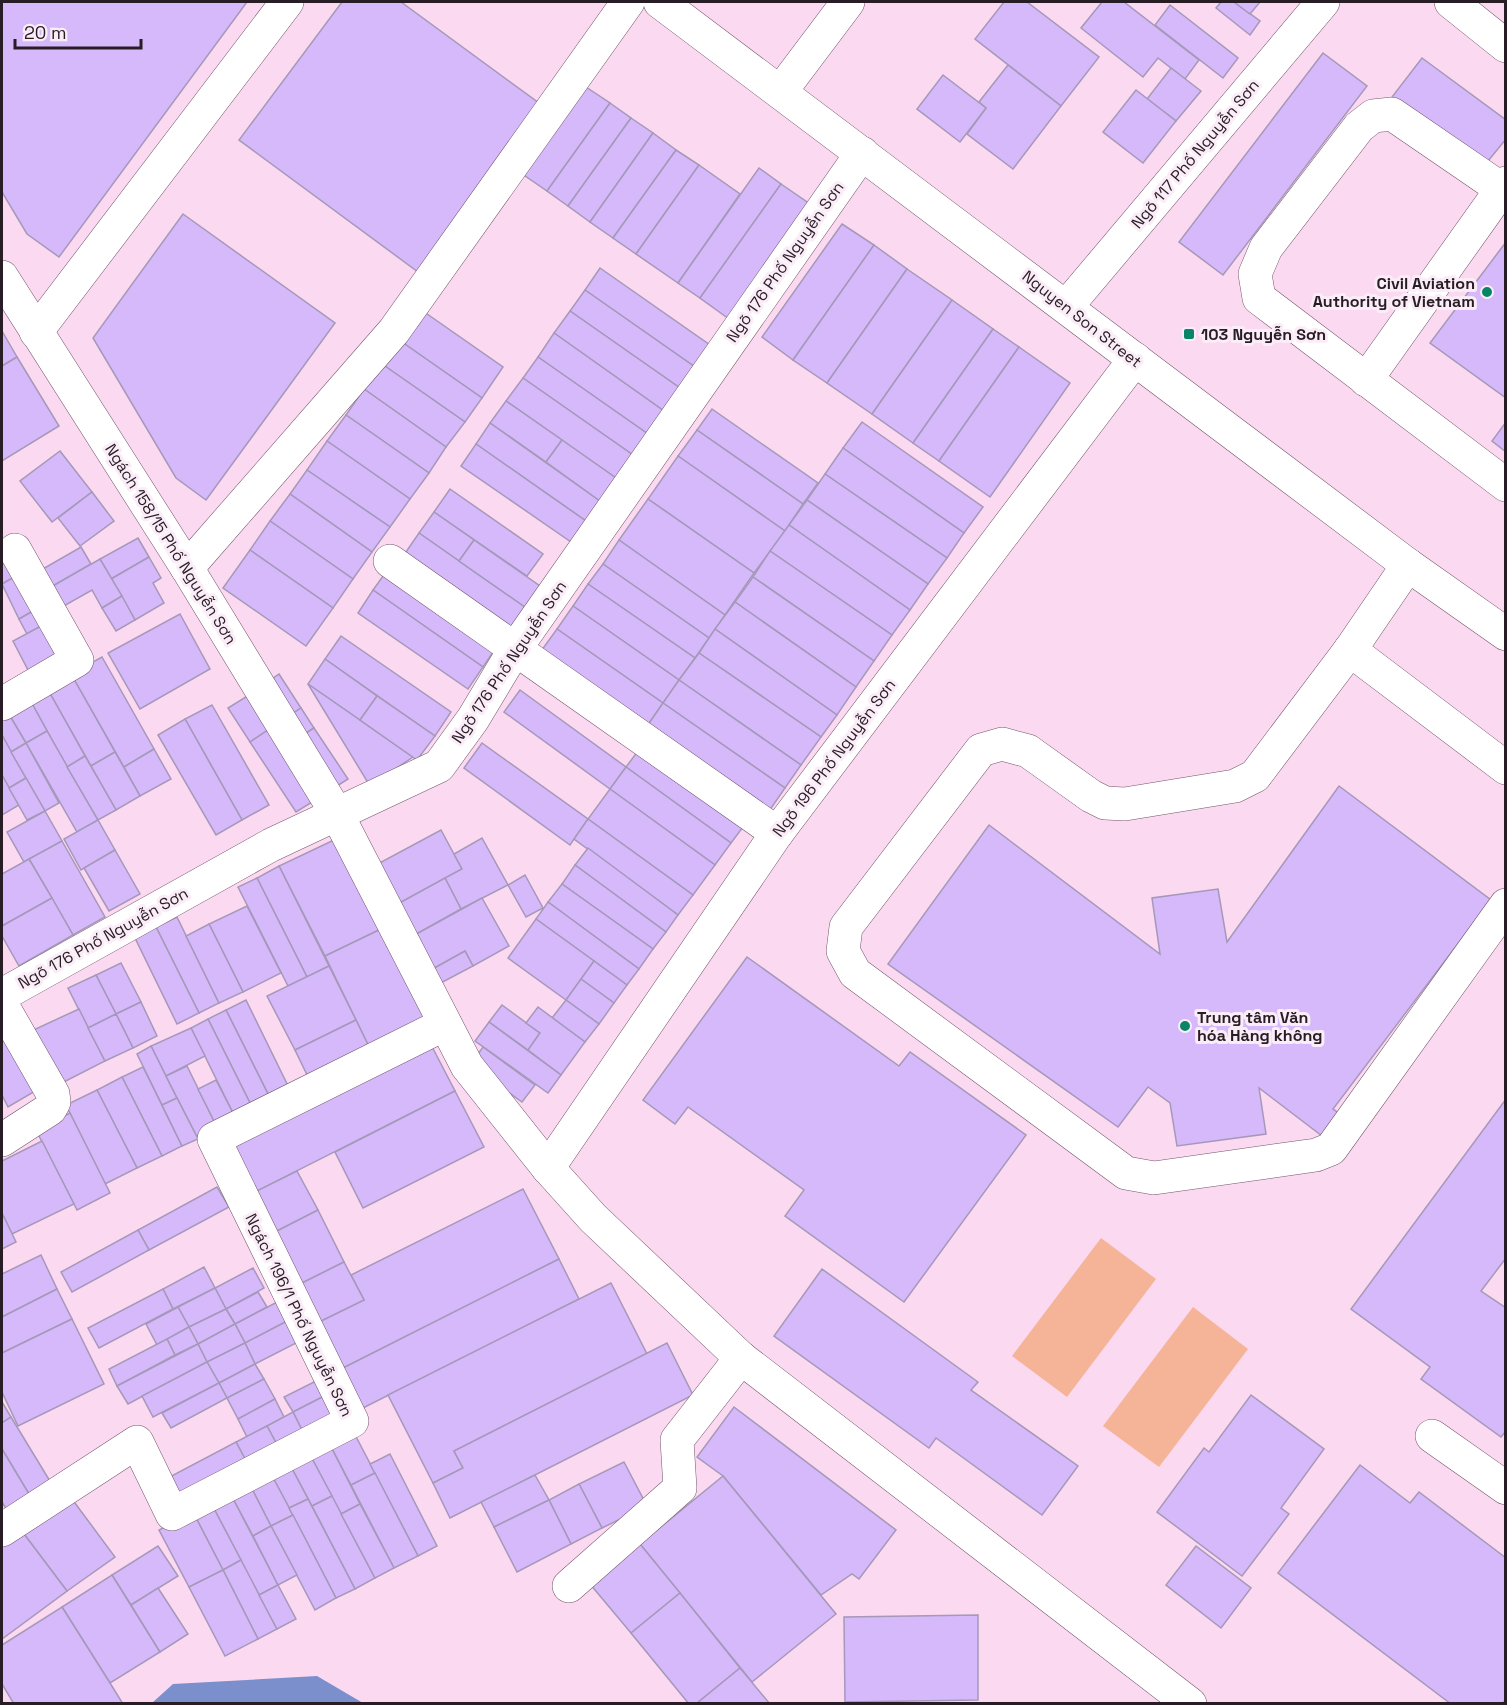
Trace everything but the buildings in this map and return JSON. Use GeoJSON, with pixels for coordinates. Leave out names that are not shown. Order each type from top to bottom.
{"type":"FeatureCollection","features":[{"type":"Feature","properties":{"kind":"street"},"geometry":{"type":"LineString","coordinates":[[36,332],[287,2]]}},
{"type":"Feature","properties":{"kind":"street"},"geometry":{"type":"LineString","coordinates":[[187,568],[394,331],[628,2]]}},
{"type":"Feature","properties":{"kind":"street","name":"Nguyen Son Street"},"geometry":{"type":"LineString","coordinates":[[660,2],[1067,306],[1408,565],[1506,634]]}},
{"type":"Feature","properties":{"kind":"street"},"geometry":{"type":"LineString","coordinates":[[781,91],[848,2]]}},
{"type":"Feature","properties":{"kind":"street","name":"Ngõ 117 Phố Nguyễn Sơn"},"geometry":{"type":"LineString","coordinates":[[1067,306],[1323,2]]}},
{"type":"Feature","properties":{"kind":"street"},"geometry":{"type":"LineString","coordinates":[[1451,2],[1503,40]]}},
{"type":"Feature","properties":{"kind":"street"},"geometry":{"type":"LineString","coordinates":[[1366,380],[1503,185],[1392,114],[1373,116],[1359,127],[1266,248],[1255,274],[1259,298],[1366,380],[1506,485]]}},
{"type":"Feature","properties":{"kind":"street","name":"Ngõ 176 Phố Nguyễn Sơn"},"geometry":{"type":"LineString","coordinates":[[2,995],[271,845],[439,766],[473,719],[515,649],[862,153]]}},
{"type":"Feature","properties":{"kind":"street","name":"Ngách 158/15 Phố Nguyễn Sơn"},"geometry":{"type":"LineString","coordinates":[[2,277],[187,568],[336,814],[467,1066],[548,1168],[593,1218],[741,1358],[1190,1704]]}},
{"type":"Feature","properties":{"kind":"street","name":"Ngõ 196 Phố Nguyễn Sơn"},"geometry":{"type":"LineString","coordinates":[[548,1168],[777,833],[1134,359]]}},
{"type":"Feature","properties":{"kind":"street"},"geometry":{"type":"LineString","coordinates":[[2,704],[77,660],[15,550]]}},
{"type":"Feature","properties":{"kind":"street"},"geometry":{"type":"LineString","coordinates":[[390,561],[777,833]]}},
{"type":"Feature","properties":{"kind":"street"},"geometry":{"type":"LineString","coordinates":[[1408,565],[1350,650],[1255,776],[1236,786],[1125,804],[1105,803],[1091,796],[1028,751],[1002,744],[981,750],[846,927],[843,951],[855,973],[1126,1173],[1154,1178],[1316,1155],[1331,1149],[1506,905]]}},
{"type":"Feature","properties":{"kind":"street"},"geometry":{"type":"LineString","coordinates":[[1350,650],[1506,768]]}},
{"type":"Feature","properties":{"kind":"street"},"geometry":{"type":"LineString","coordinates":[[2,1005],[53,1094],[54,1102],[50,1109],[2,1140]]}},
{"type":"Feature","properties":{"kind":"street","name":"Ngách 196/1 Phố Nguyễn Sơn"},"geometry":{"type":"LineString","coordinates":[[2,1530],[137,1442],[172,1514],[352,1421],[214,1139],[445,1024]]}},
{"type":"Feature","properties":{"kind":"street"},"geometry":{"type":"LineString","coordinates":[[569,1586],[680,1488],[677,1440],[741,1358]]}},
{"type":"Feature","properties":{"kind":"street"},"geometry":{"type":"LineString","coordinates":[[1432,1436],[1506,1488]]}},
{"type":"Feature","properties":{"kind":"shaded area"},"geometry":{"type":"Polygon","coordinates":[[[1101,1238],[1156,1279],[1067,1397],[1012,1356],[1101,1238]]]}},
{"type":"Feature","properties":{"kind":"shaded area"},"geometry":{"type":"Polygon","coordinates":[[[1193,1307],[1248,1349],[1159,1467],[1103,1426],[1193,1307]]]}},
{"type":"Feature","properties":{"kind":"water"},"geometry":{"type":"Polygon","coordinates":[[[317,1676],[363,1703],[152,1703],[173,1684],[317,1676]]]}},
{"type":"Feature","properties":{"kind":"place","name":"Civil Aviation Authority of Vietnam"},"geometry":{"type":"Point","coordinates":[1487,292]}},
{"type":"Feature","properties":{"kind":"place","name":"103 Nguyễn Sơn"},"geometry":{"type":"Point","coordinates":[1189,334]}},
{"type":"Feature","properties":{"kind":"place","name":"Trung tâm Văn hóa Hàng không"},"geometry":{"type":"Point","coordinates":[1185,1026]}}]}
